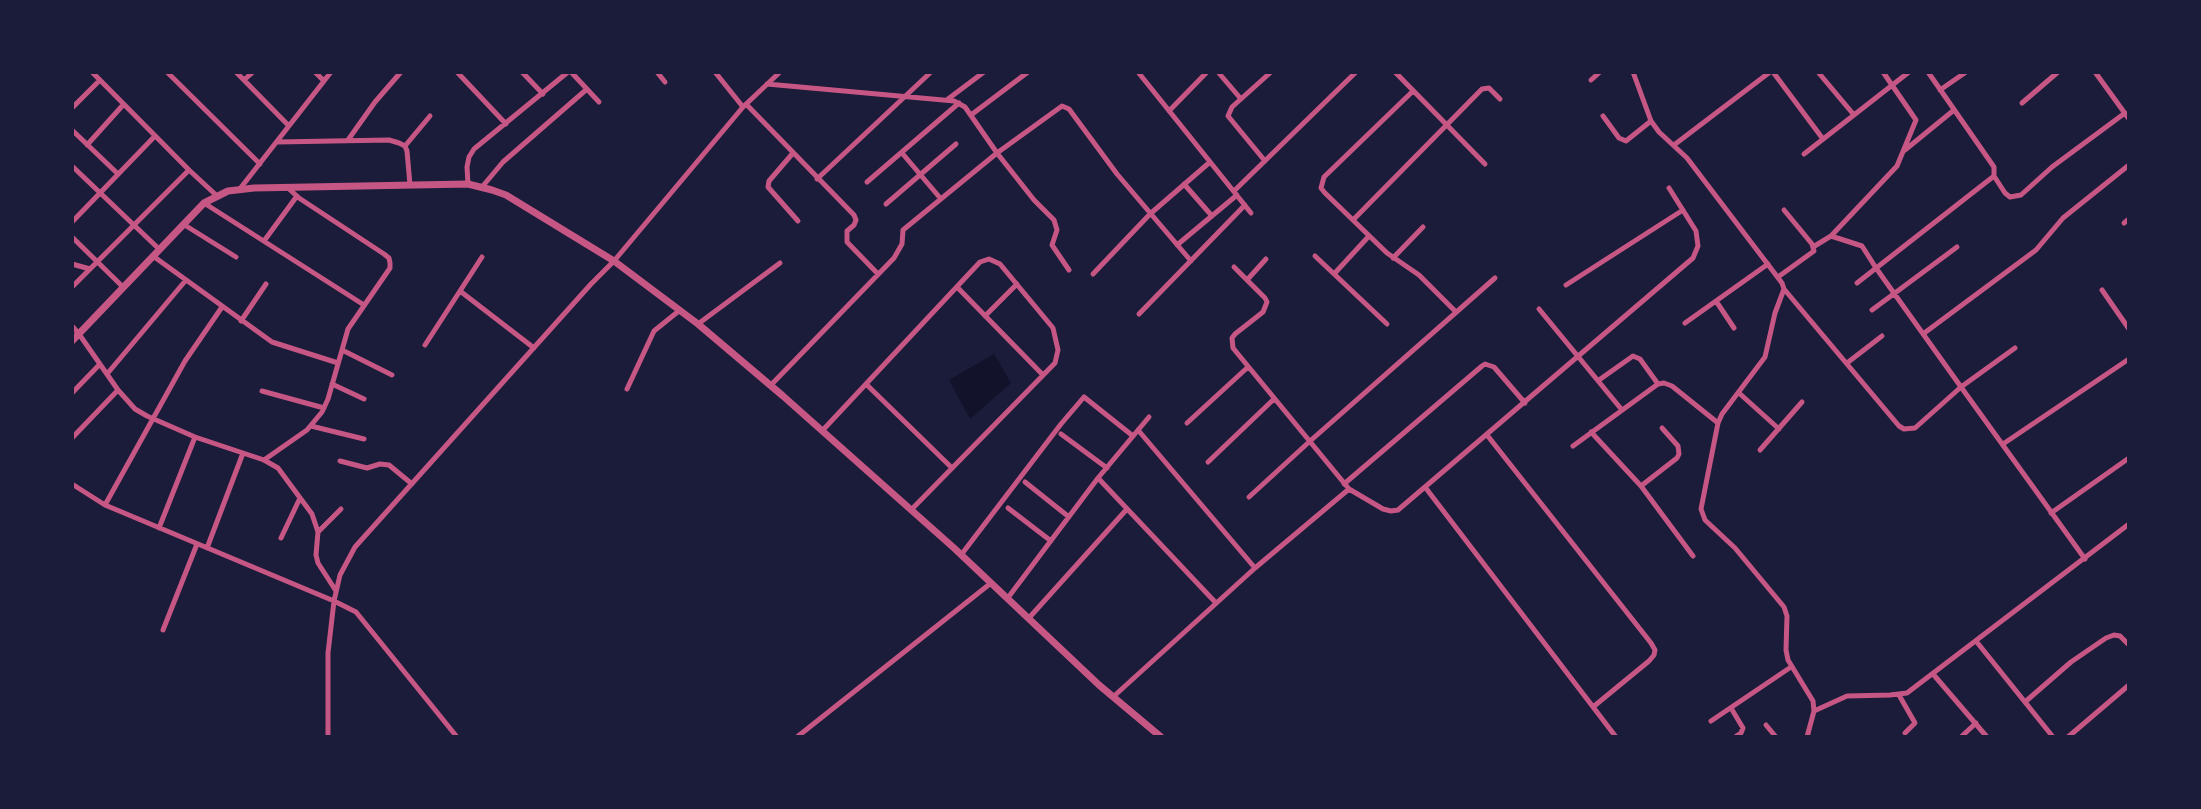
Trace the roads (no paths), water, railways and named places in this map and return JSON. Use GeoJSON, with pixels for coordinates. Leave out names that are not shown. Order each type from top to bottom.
{"type":"FeatureCollection","features":[{"type":"Feature","properties":{"kind":"street"},"geometry":{"type":"LineString","coordinates":[[92,72],[216,195]]}},
{"type":"Feature","properties":{"kind":"street"},"geometry":{"type":"LineString","coordinates":[[167,72],[260,164]]}},
{"type":"Feature","properties":{"kind":"street"},"geometry":{"type":"LineString","coordinates":[[236,72],[289,126]]}},
{"type":"Feature","properties":{"kind":"street"},"geometry":{"type":"LineString","coordinates":[[244,80],[253,72]]}},
{"type":"Feature","properties":{"kind":"street"},"geometry":{"type":"LineString","coordinates":[[315,72],[324,81]]}},
{"type":"Feature","properties":{"kind":"street"},"geometry":{"type":"LineString","coordinates":[[239,190],[331,72]]}},
{"type":"Feature","properties":{"kind":"street"},"geometry":{"type":"LineString","coordinates":[[348,140],[375,102],[401,72]]}},
{"type":"Feature","properties":{"kind":"street"},"geometry":{"type":"LineString","coordinates":[[457,72],[506,124]]}},
{"type":"Feature","properties":{"kind":"street"},"geometry":{"type":"LineString","coordinates":[[522,72],[543,94]]}},
{"type":"Feature","properties":{"kind":"street"},"geometry":{"type":"LineString","coordinates":[[468,184],[466,167],[474,149],[570,72],[599,102]]}},
{"type":"Feature","properties":{"kind":"street"},"geometry":{"type":"LineString","coordinates":[[657,72],[665,82]]}},
{"type":"Feature","properties":{"kind":"street"},"geometry":{"type":"LineString","coordinates":[[715,72],[745,106],[854,215],[856,220],[854,225],[847,231],[848,242],[878,274]]}},
{"type":"Feature","properties":{"kind":"street"},"geometry":{"type":"LineString","coordinates":[[328,737],[328,653],[334,601],[340,575],[355,547],[614,261],[745,106],[780,72]]}},
{"type":"Feature","properties":{"kind":"street"},"geometry":{"type":"LineString","coordinates":[[818,179],[931,72]]}},
{"type":"Feature","properties":{"kind":"street"},"geometry":{"type":"LineString","coordinates":[[948,99],[984,72]]}},
{"type":"Feature","properties":{"kind":"street"},"geometry":{"type":"LineString","coordinates":[[970,115],[1028,72]]}},
{"type":"Feature","properties":{"kind":"street"},"geometry":{"type":"LineString","coordinates":[[1137,72],[1251,213]]}},
{"type":"Feature","properties":{"kind":"street"},"geometry":{"type":"LineString","coordinates":[[1169,111],[1208,72]]}},
{"type":"Feature","properties":{"kind":"street"},"geometry":{"type":"LineString","coordinates":[[1218,72],[1241,99]]}},
{"type":"Feature","properties":{"kind":"street"},"geometry":{"type":"LineString","coordinates":[[1264,161],[1228,116],[1232,107],[1271,72]]}},
{"type":"Feature","properties":{"kind":"street"},"geometry":{"type":"LineString","coordinates":[[1177,245],[1212,216],[1264,161],[1356,72]]}},
{"type":"Feature","properties":{"kind":"street"},"geometry":{"type":"LineString","coordinates":[[1395,72],[1485,164]]}},
{"type":"Feature","properties":{"kind":"street"},"geometry":{"type":"LineString","coordinates":[[1591,80],[1600,72]]}},
{"type":"Feature","properties":{"kind":"street"},"geometry":{"type":"LineString","coordinates":[[1633,72],[1651,121],[1659,132],[1687,158],[1778,277],[1784,289],[1904,429],[1915,428],[1961,387],[2015,348]]}},
{"type":"Feature","properties":{"kind":"street"},"geometry":{"type":"LineString","coordinates":[[1674,145],[1772,72],[1823,139]]}},
{"type":"Feature","properties":{"kind":"street"},"geometry":{"type":"LineString","coordinates":[[1818,72],[1854,115]]}},
{"type":"Feature","properties":{"kind":"street"},"geometry":{"type":"LineString","coordinates":[[1778,277],[1812,254],[1814,247],[1831,236],[1897,166],[1916,120],[1883,72]]}},
{"type":"Feature","properties":{"kind":"street"},"geometry":{"type":"LineString","coordinates":[[1804,153],[1909,72]]}},
{"type":"Feature","properties":{"kind":"street"},"geometry":{"type":"LineString","coordinates":[[1928,72],[1994,167],[1994,176],[2010,197],[2021,195],[2052,167],[2125,113]]}},
{"type":"Feature","properties":{"kind":"street"},"geometry":{"type":"LineString","coordinates":[[1940,90],[1966,72]]}},
{"type":"Feature","properties":{"kind":"street"},"geometry":{"type":"LineString","coordinates":[[2022,103],[2058,72]]}},
{"type":"Feature","properties":{"kind":"street"},"geometry":{"type":"LineString","coordinates":[[2095,72],[2129,119]]}},
{"type":"Feature","properties":{"kind":"street"},"geometry":{"type":"LineString","coordinates":[[72,108],[99,81]]}},
{"type":"Feature","properties":{"kind":"street"},"geometry":{"type":"LineString","coordinates":[[767,84],[948,99],[959,103],[1034,200],[1054,220],[1057,230],[1052,244],[1070,270]]}},
{"type":"Feature","properties":{"kind":"street"},"geometry":{"type":"LineString","coordinates":[[1353,220],[1482,89],[1490,88],[1500,99]]}},
{"type":"Feature","properties":{"kind":"street"},"geometry":{"type":"LineString","coordinates":[[482,187],[503,162],[587,89]]}},
{"type":"Feature","properties":{"kind":"street"},"geometry":{"type":"LineString","coordinates":[[1413,90],[1321,182],[1325,193],[1369,236],[1393,258],[1419,275],[1456,312]]}},
{"type":"Feature","properties":{"kind":"street"},"geometry":{"type":"LineString","coordinates":[[867,182],[959,103]]}},
{"type":"Feature","properties":{"kind":"street"},"geometry":{"type":"LineString","coordinates":[[87,145],[123,105]]}},
{"type":"Feature","properties":{"kind":"street"},"geometry":{"type":"LineString","coordinates":[[771,386],[899,251],[903,230],[997,153],[1058,107],[1065,106],[1150,214],[1191,261]]}},
{"type":"Feature","properties":{"kind":"street"},"geometry":{"type":"LineString","coordinates":[[1904,151],[1954,110]]}},
{"type":"Feature","properties":{"kind":"street"},"geometry":{"type":"LineString","coordinates":[[405,146],[430,116]]}},
{"type":"Feature","properties":{"kind":"street"},"geometry":{"type":"LineString","coordinates":[[1603,116],[1620,138],[1626,141],[1651,121]]}},
{"type":"Feature","properties":{"kind":"street"},"geometry":{"type":"LineString","coordinates":[[72,130],[118,174]]}},
{"type":"Feature","properties":{"kind":"street"},"geometry":{"type":"LineString","coordinates":[[72,222],[155,136]]}},
{"type":"Feature","properties":{"kind":"street"},"geometry":{"type":"LineString","coordinates":[[277,142],[389,140],[405,146],[410,185]]}},
{"type":"Feature","properties":{"kind":"street"},"geometry":{"type":"LineString","coordinates":[[886,204],[956,144]]}},
{"type":"Feature","properties":{"kind":"street"},"geometry":{"type":"LineString","coordinates":[[793,153],[769,181],[768,187],[770,192],[798,221]]}},
{"type":"Feature","properties":{"kind":"street"},"geometry":{"type":"LineString","coordinates":[[902,153],[941,198]]}},
{"type":"Feature","properties":{"kind":"street"},"geometry":{"type":"LineString","coordinates":[[1093,274],[1150,214],[1210,162]]}},
{"type":"Feature","properties":{"kind":"street"},"geometry":{"type":"LineString","coordinates":[[1923,334],[2036,250],[2063,219],[2129,165]]}},
{"type":"Feature","properties":{"kind":"street"},"geometry":{"type":"LineString","coordinates":[[72,166],[159,249]]}},
{"type":"Feature","properties":{"kind":"street"},"geometry":{"type":"LineString","coordinates":[[72,287],[189,170]]}},
{"type":"Feature","properties":{"kind":"street"},"geometry":{"type":"LineString","coordinates":[[1857,283],[1994,176]]}},
{"type":"Feature","properties":{"kind":"street"},"geometry":{"type":"LineString","coordinates":[[72,341],[204,202],[216,195],[239,190],[468,184],[506,195],[614,261],[698,324],[911,510],[1113,697],[1161,737]]}},
{"type":"Feature","properties":{"kind":"street"},"geometry":{"type":"LineString","coordinates":[[1184,184],[1212,216]]}},
{"type":"Feature","properties":{"kind":"street"},"geometry":{"type":"LineString","coordinates":[[264,460],[311,426],[324,408],[348,329],[390,268],[389,258],[288,188]]}},
{"type":"Feature","properties":{"kind":"street"},"geometry":{"type":"LineString","coordinates":[[1234,267],[1267,302],[1263,312],[1232,338],[1233,348],[1348,489],[1383,509],[1398,510],[1693,258],[1698,239],[1669,188]]}},
{"type":"Feature","properties":{"kind":"street"},"geometry":{"type":"LineString","coordinates":[[264,241],[297,196]]}},
{"type":"Feature","properties":{"kind":"street"},"geometry":{"type":"LineString","coordinates":[[204,202],[364,305]]}},
{"type":"Feature","properties":{"kind":"street"},"geometry":{"type":"LineString","coordinates":[[1139,314],[1245,205]]}},
{"type":"Feature","properties":{"kind":"street"},"geometry":{"type":"LineString","coordinates":[[1566,285],[1683,210]]}},
{"type":"Feature","properties":{"kind":"street"},"geometry":{"type":"LineString","coordinates":[[1784,210],[1814,247]]}},
{"type":"Feature","properties":{"kind":"street"},"geometry":{"type":"LineString","coordinates":[[183,224],[236,257]]}},
{"type":"Feature","properties":{"kind":"street"},"geometry":{"type":"LineString","coordinates":[[1393,258],[1423,227]]}},
{"type":"Feature","properties":{"kind":"street"},"geometry":{"type":"LineString","coordinates":[[1334,274],[1369,236]]}},
{"type":"Feature","properties":{"kind":"street"},"geometry":{"type":"LineString","coordinates":[[1831,236],[1862,246],[2085,560]]}},
{"type":"Feature","properties":{"kind":"street"},"geometry":{"type":"LineString","coordinates":[[72,237],[123,287]]}},
{"type":"Feature","properties":{"kind":"street"},"geometry":{"type":"LineString","coordinates":[[1872,310],[1957,247]]}},
{"type":"Feature","properties":{"kind":"street"},"geometry":{"type":"LineString","coordinates":[[153,256],[272,342],[338,363]]}},
{"type":"Feature","properties":{"kind":"street"},"geometry":{"type":"LineString","coordinates":[[1315,256],[1387,324]]}},
{"type":"Feature","properties":{"kind":"street"},"geometry":{"type":"LineString","coordinates":[[425,345],[482,257]]}},
{"type":"Feature","properties":{"kind":"street"},"geometry":{"type":"LineString","coordinates":[[822,431],[980,262],[989,259],[1000,264],[1053,328],[1057,339],[1055,363],[911,510]]}},
{"type":"Feature","properties":{"kind":"street"},"geometry":{"type":"LineString","coordinates":[[1247,280],[1266,259]]}},
{"type":"Feature","properties":{"kind":"street"},"geometry":{"type":"LineString","coordinates":[[698,324],[780,263]]}},
{"type":"Feature","properties":{"kind":"street"},"geometry":{"type":"LineString","coordinates":[[72,264],[90,269]]}},
{"type":"Feature","properties":{"kind":"street"},"geometry":{"type":"LineString","coordinates":[[1685,322],[1768,264]]}},
{"type":"Feature","properties":{"kind":"street"},"geometry":{"type":"LineString","coordinates":[[1250,497],[1309,441],[1495,278]]}},
{"type":"Feature","properties":{"kind":"street"},"geometry":{"type":"LineString","coordinates":[[107,374],[186,280]]}},
{"type":"Feature","properties":{"kind":"street"},"geometry":{"type":"LineString","coordinates":[[241,321],[266,284]]}},
{"type":"Feature","properties":{"kind":"street"},"geometry":{"type":"LineString","coordinates":[[985,316],[1017,284]]}},
{"type":"Feature","properties":{"kind":"street"},"geometry":{"type":"LineString","coordinates":[[957,287],[1043,375]]}},
{"type":"Feature","properties":{"kind":"street"},"geometry":{"type":"LineString","coordinates":[[1784,289],[1775,313],[1766,357],[1718,423],[1701,509],[1705,520],[1735,548],[1784,607],[1787,626],[1786,650],[1791,668],[1814,701],[1814,711],[1807,737]]}},
{"type":"Feature","properties":{"kind":"street"},"geometry":{"type":"LineString","coordinates":[[2102,290],[2129,329]]}},
{"type":"Feature","properties":{"kind":"street"},"geometry":{"type":"LineString","coordinates":[[460,291],[534,348]]}},
{"type":"Feature","properties":{"kind":"street"},"geometry":{"type":"LineString","coordinates":[[1716,301],[1734,328]]}},
{"type":"Feature","properties":{"kind":"street"},"geometry":{"type":"LineString","coordinates":[[105,505],[185,360],[222,307]]}},
{"type":"Feature","properties":{"kind":"street"},"geometry":{"type":"LineString","coordinates":[[1539,309],[1622,410]]}},
{"type":"Feature","properties":{"kind":"street"},"geometry":{"type":"LineString","coordinates":[[627,389],[654,331],[680,310]]}},
{"type":"Feature","properties":{"kind":"street"},"geometry":{"type":"LineString","coordinates":[[72,326],[80,334],[118,390],[135,409],[195,437],[264,460],[278,468],[312,514],[318,532],[316,555],[318,563],[336,591]]}},
{"type":"Feature","properties":{"kind":"street"},"geometry":{"type":"LineString","coordinates":[[1847,363],[1882,336]]}},
{"type":"Feature","properties":{"kind":"street"},"geometry":{"type":"LineString","coordinates":[[342,350],[392,375]]}},
{"type":"Feature","properties":{"kind":"street"},"geometry":{"type":"LineString","coordinates":[[1599,381],[1633,356],[1640,359],[1658,384]]}},
{"type":"Feature","properties":{"kind":"street"},"geometry":{"type":"LineString","coordinates":[[2003,444],[2129,359]]}},
{"type":"Feature","properties":{"kind":"street"},"geometry":{"type":"LineString","coordinates":[[72,393],[100,364]]}},
{"type":"Feature","properties":{"kind":"street"},"geometry":{"type":"LineString","coordinates":[[1344,484],[1485,364],[1494,367],[1525,403]]}},
{"type":"Feature","properties":{"kind":"street"},"geometry":{"type":"LineString","coordinates":[[1186,423],[1248,367]]}},
{"type":"Feature","properties":{"kind":"street"},"geometry":{"type":"LineString","coordinates":[[1573,446],[1658,384],[1664,383],[1672,386],[1718,423]]}},
{"type":"Feature","properties":{"kind":"street"},"geometry":{"type":"LineString","coordinates":[[332,384],[364,399]]}},
{"type":"Feature","properties":{"kind":"street"},"geometry":{"type":"LineString","coordinates":[[866,384],[952,468]]}},
{"type":"Feature","properties":{"kind":"street"},"geometry":{"type":"LineString","coordinates":[[72,438],[118,390]]}},
{"type":"Feature","properties":{"kind":"street"},"geometry":{"type":"LineString","coordinates":[[262,391],[324,408]]}},
{"type":"Feature","properties":{"kind":"street"},"geometry":{"type":"LineString","coordinates":[[1739,393],[1779,429]]}},
{"type":"Feature","properties":{"kind":"street"},"geometry":{"type":"LineString","coordinates":[[961,555],[1060,424],[1084,397],[1133,436]]}},
{"type":"Feature","properties":{"kind":"street"},"geometry":{"type":"LineString","coordinates":[[1208,462],[1274,399]]}},
{"type":"Feature","properties":{"kind":"street"},"geometry":{"type":"LineString","coordinates":[[1760,450],[1802,402]]}},
{"type":"Feature","properties":{"kind":"street"},"geometry":{"type":"LineString","coordinates":[[1007,598],[1098,478],[1149,417]]}},
{"type":"Feature","properties":{"kind":"street"},"geometry":{"type":"LineString","coordinates":[[311,426],[364,439]]}},
{"type":"Feature","properties":{"kind":"street"},"geometry":{"type":"LineString","coordinates":[[1641,486],[1679,454],[1678,446],[1662,428]]}},
{"type":"Feature","properties":{"kind":"street"},"geometry":{"type":"LineString","coordinates":[[1138,430],[1255,568]]}},
{"type":"Feature","properties":{"kind":"street"},"geometry":{"type":"LineString","coordinates":[[1591,432],[1641,486],[1693,556]]}},
{"type":"Feature","properties":{"kind":"street"},"geometry":{"type":"LineString","coordinates":[[1061,434],[1107,468]]}},
{"type":"Feature","properties":{"kind":"street"},"geometry":{"type":"LineString","coordinates":[[1487,435],[1655,650],[1649,661],[1593,707]]}},
{"type":"Feature","properties":{"kind":"street"},"geometry":{"type":"LineString","coordinates":[[159,528],[195,437]]}},
{"type":"Feature","properties":{"kind":"street"},"geometry":{"type":"LineString","coordinates":[[207,548],[243,453]]}},
{"type":"Feature","properties":{"kind":"street"},"geometry":{"type":"LineString","coordinates":[[2051,513],[2129,458]]}},
{"type":"Feature","properties":{"kind":"street"},"geometry":{"type":"LineString","coordinates":[[340,461],[366,468],[380,464],[389,465],[412,484]]}},
{"type":"Feature","properties":{"kind":"street"},"geometry":{"type":"LineString","coordinates":[[1098,478],[1216,603]]}},
{"type":"Feature","properties":{"kind":"street"},"geometry":{"type":"LineString","coordinates":[[1025,482],[1069,517]]}},
{"type":"Feature","properties":{"kind":"street"},"geometry":{"type":"LineString","coordinates":[[72,484],[105,505],[356,612],[457,737]]}},
{"type":"Feature","properties":{"kind":"street"},"geometry":{"type":"LineString","coordinates":[[1425,487],[1616,737]]}},
{"type":"Feature","properties":{"kind":"street"},"geometry":{"type":"LineString","coordinates":[[1113,697],[1255,568],[1348,489]]}},
{"type":"Feature","properties":{"kind":"street"},"geometry":{"type":"LineString","coordinates":[[281,538],[300,498]]}},
{"type":"Feature","properties":{"kind":"street"},"geometry":{"type":"LineString","coordinates":[[1008,508],[1051,541]]}},
{"type":"Feature","properties":{"kind":"street"},"geometry":{"type":"LineString","coordinates":[[318,532],[341,509]]}},
{"type":"Feature","properties":{"kind":"street"},"geometry":{"type":"LineString","coordinates":[[1029,619],[1127,509]]}},
{"type":"Feature","properties":{"kind":"street"},"geometry":{"type":"LineString","coordinates":[[1814,711],[1848,696],[1907,693],[2085,560],[2129,524]]}},
{"type":"Feature","properties":{"kind":"street"},"geometry":{"type":"LineString","coordinates":[[163,630],[197,543]]}},
{"type":"Feature","properties":{"kind":"street"},"geometry":{"type":"LineString","coordinates":[[797,737],[991,583]]}},
{"type":"Feature","properties":{"kind":"street"},"geometry":{"type":"LineString","coordinates":[[2025,702],[2071,662],[2106,638],[2114,635],[2120,636],[2129,645]]}},
{"type":"Feature","properties":{"kind":"street"},"geometry":{"type":"LineString","coordinates":[[1976,641],[2053,737]]}},
{"type":"Feature","properties":{"kind":"street"},"geometry":{"type":"LineString","coordinates":[[1711,721],[1791,668]]}},
{"type":"Feature","properties":{"kind":"street"},"geometry":{"type":"LineString","coordinates":[[1933,674],[1987,737]]}},
{"type":"Feature","properties":{"kind":"street"},"geometry":{"type":"LineString","coordinates":[[2068,737],[2129,685]]}},
{"type":"Feature","properties":{"kind":"street"},"geometry":{"type":"LineString","coordinates":[[1899,695],[1914,719],[1914,725],[1905,733]]}},
{"type":"Feature","properties":{"kind":"street"},"geometry":{"type":"LineString","coordinates":[[1731,708],[1743,728],[1741,733],[1735,737]]}},
{"type":"Feature","properties":{"kind":"street"},"geometry":{"type":"LineString","coordinates":[[1961,737],[1976,723]]}},
{"type":"Feature","properties":{"kind":"street"},"geometry":{"type":"LineString","coordinates":[[1766,725],[1776,737]]}}]}
